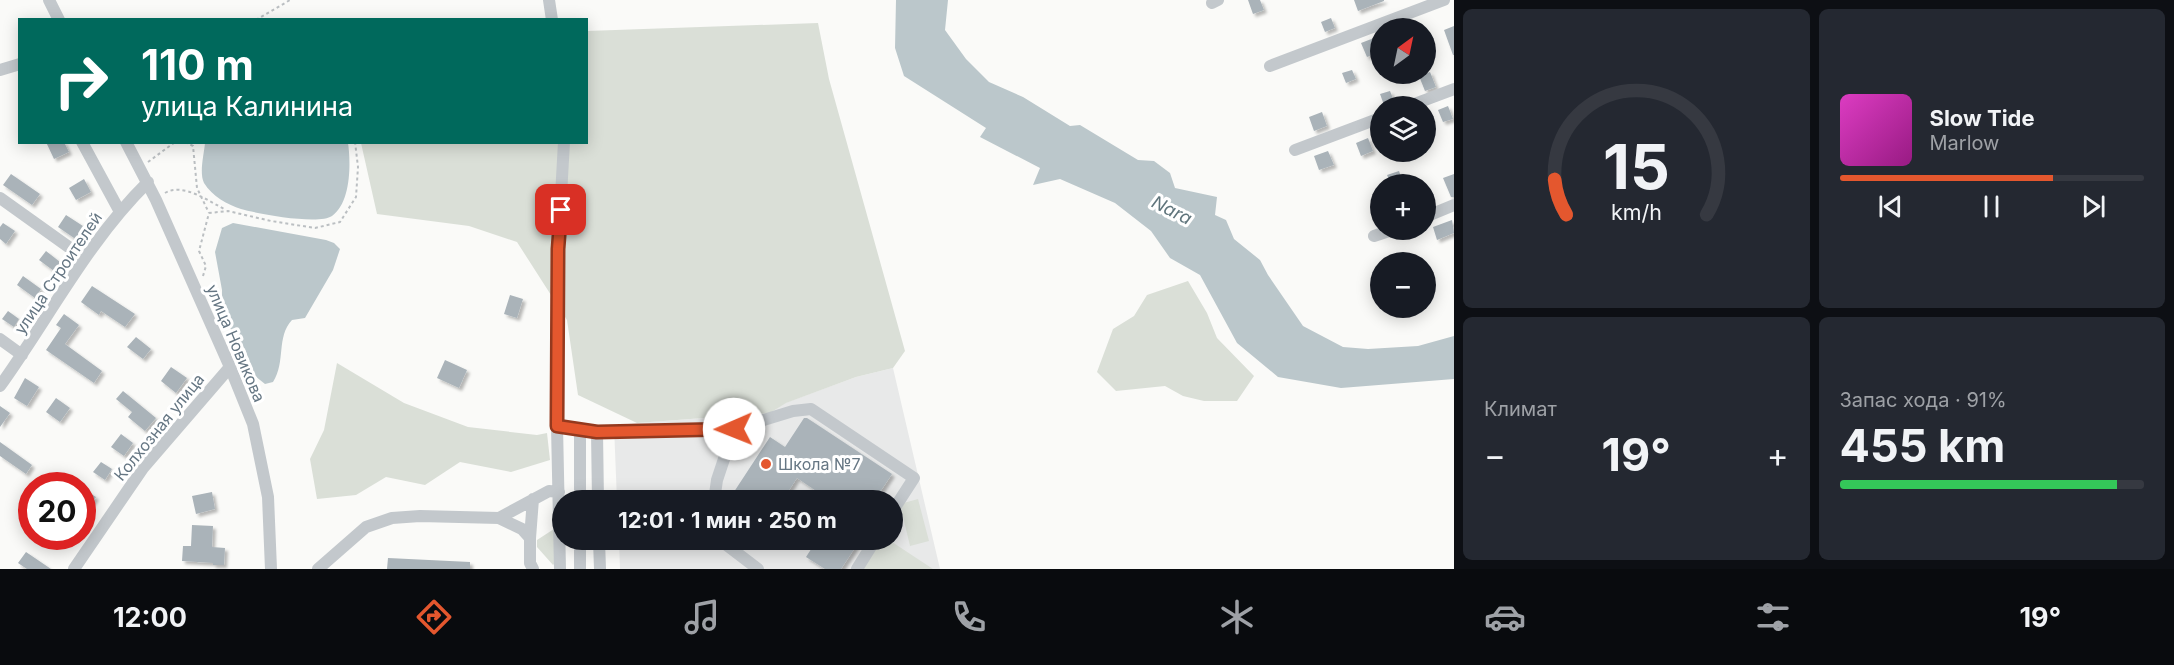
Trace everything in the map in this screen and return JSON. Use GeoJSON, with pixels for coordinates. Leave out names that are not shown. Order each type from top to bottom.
{"type":"FeatureCollection","features":[{"type":"Feature","properties":{"kind":"street"},"geometry":{"type":"LineString","coordinates":[[49,0],[58,18]]}},
{"type":"Feature","properties":{"kind":"street"},"geometry":{"type":"LineString","coordinates":[[549,0],[552,18]]}},
{"type":"Feature","properties":{"kind":"street"},"geometry":{"type":"LineString","coordinates":[[1270,66],[1444,0]]}},
{"type":"Feature","properties":{"kind":"street"},"geometry":{"type":"LineString","coordinates":[[0,70],[18,65]]}},
{"type":"Feature","properties":{"kind":"street"},"geometry":{"type":"LineString","coordinates":[[1435,96],[1454,89]]}},
{"type":"Feature","properties":{"kind":"street"},"geometry":{"type":"LineString","coordinates":[[1295,150],[1370,122]]}},
{"type":"Feature","properties":{"kind":"street"},"geometry":{"type":"LineString","coordinates":[[82,144],[120,212]]}},
{"type":"Feature","properties":{"kind":"street","name":"улица Новикова"},"geometry":{"type":"LineString","coordinates":[[127,144],[148,182],[253,424],[266,487],[271,569]]}},
{"type":"Feature","properties":{"kind":"street"},"geometry":{"type":"LineString","coordinates":[[559,490],[558,249],[564,144]]}},
{"type":"Feature","properties":{"kind":"street","name":"улица Строителей"},"geometry":{"type":"LineString","coordinates":[[0,387],[84,258],[120,212],[148,182]]}},
{"type":"Feature","properties":{"kind":"street"},"geometry":{"type":"LineString","coordinates":[[0,198],[84,258]]}},
{"type":"Feature","properties":{"kind":"street"},"geometry":{"type":"LineString","coordinates":[[1436,212],[1454,205]]}},
{"type":"Feature","properties":{"kind":"street"},"geometry":{"type":"LineString","coordinates":[[0,339],[22,355]]}},
{"type":"Feature","properties":{"kind":"street","name":"Колхозная улица"},"geometry":{"type":"LineString","coordinates":[[75,569],[143,468],[230,367]]}},
{"type":"Feature","properties":{"kind":"street"},"geometry":{"type":"LineString","coordinates":[[557,426],[597,432],[734,429],[794,411],[811,409],[914,478],[903,495]]}},
{"type":"Feature","properties":{"kind":"street"},"geometry":{"type":"LineString","coordinates":[[716,490],[734,429]]}},
{"type":"Feature","properties":{"kind":"street"},"geometry":{"type":"LineString","coordinates":[[580,430],[580,490]]}},
{"type":"Feature","properties":{"kind":"street"},"geometry":{"type":"LineString","coordinates":[[597,432],[598,490]]}},
{"type":"Feature","properties":{"kind":"street"},"geometry":{"type":"LineString","coordinates":[[499,518],[552,491]]}},
{"type":"Feature","properties":{"kind":"street"},"geometry":{"type":"LineString","coordinates":[[533,499],[530,538],[530,563],[533,569]]}},
{"type":"Feature","properties":{"kind":"street"},"geometry":{"type":"LineString","coordinates":[[318,569],[366,527],[392,518],[420,516],[499,518],[522,528],[530,538]]}},
{"type":"Feature","properties":{"kind":"street"},"geometry":{"type":"LineString","coordinates":[[560,550],[560,569]]}},
{"type":"Feature","properties":{"kind":"street"},"geometry":{"type":"LineString","coordinates":[[580,550],[580,569]]}},
{"type":"Feature","properties":{"kind":"street"},"geometry":{"type":"LineString","coordinates":[[599,550],[600,569]]}},
{"type":"Feature","properties":{"kind":"street"},"geometry":{"type":"LineString","coordinates":[[733,550],[758,569]]}},
{"type":"Feature","properties":{"kind":"street"},"geometry":{"type":"LineString","coordinates":[[857,569],[869,550]]}},
{"type":"Feature","properties":{"kind":"path"},"geometry":{"type":"LineString","coordinates":[[259,18],[290,0]]}},
{"type":"Feature","properties":{"kind":"path"},"geometry":{"type":"LineString","coordinates":[[140,167],[172,144]]}},
{"type":"Feature","properties":{"kind":"path"},"geometry":{"type":"LineString","coordinates":[[189,144],[193,146],[197,188],[209,213],[199,251],[207,266],[197,293]]}},
{"type":"Feature","properties":{"kind":"path"},"geometry":{"type":"LineString","coordinates":[[156,200],[169,190],[182,189],[228,211],[271,221],[315,228],[340,222],[356,197],[358,167],[355,144]]}},
{"type":"Feature","properties":{"kind":"path"},"geometry":{"type":"LineString","coordinates":[[209,213],[228,211]]}},
{"type":"Feature","properties":{"kind":"shaded area"},"geometry":{"type":"Polygon","coordinates":[[[818,23],[829,79],[905,351],[893,368],[856,377],[786,403],[770,413],[637,423],[578,395],[567,320],[517,242],[469,226],[377,214],[361,144],[588,144],[588,31],[818,23]]]}},
{"type":"Feature","properties":{"kind":"shaded area"},"geometry":{"type":"Polygon","coordinates":[[[1188,281],[1207,313],[1217,338],[1254,376],[1237,401],[1204,401],[1183,396],[1165,386],[1116,391],[1097,372],[1113,329],[1134,316],[1147,295],[1188,281]]]}},
{"type":"Feature","properties":{"kind":"shaded area"},"geometry":{"type":"Polygon","coordinates":[[[337,363],[404,403],[468,427],[537,435],[547,433],[550,460],[511,472],[460,462],[425,485],[386,477],[356,495],[317,499],[310,459],[324,430],[337,363]]]}},
{"type":"Feature","properties":{"kind":"shaded area","name":"Школа №7"},"geometry":{"type":"Polygon","coordinates":[[[893,368],[940,569],[620,569],[619,550],[903,550],[903,490],[617,490],[614,426],[770,413],[785,403],[856,377],[893,368]]]}},
{"type":"Feature","properties":{"kind":"shaded area"},"geometry":{"type":"Polygon","coordinates":[[[918,499],[929,541],[910,546],[903,517],[903,503],[918,499]]]}},
{"type":"Feature","properties":{"kind":"shaded area"},"geometry":{"type":"Polygon","coordinates":[[[552,530],[553,565],[537,547],[537,540],[552,530]]]}},
{"type":"Feature","properties":{"kind":"shaded area"},"geometry":{"type":"Polygon","coordinates":[[[903,549],[933,569],[862,569],[874,550],[903,549]]]}},
{"type":"Feature","properties":{"kind":"water","name":"Nara"},"geometry":{"type":"Polygon","coordinates":[[[896,0],[948,0],[945,30],[966,59],[989,82],[1023,97],[1070,126],[1080,125],[1138,160],[1154,161],[1170,173],[1175,188],[1217,197],[1215,215],[1226,220],[1234,239],[1260,260],[1303,326],[1343,347],[1368,349],[1418,346],[1454,336],[1454,379],[1341,388],[1278,377],[1237,343],[1200,275],[1170,258],[1151,231],[1115,203],[1060,179],[1033,185],[1040,168],[980,137],[986,128],[904,76],[895,48],[896,0]]]}},
{"type":"Feature","properties":{"kind":"water"},"geometry":{"type":"Polygon","coordinates":[[[205,144],[348,144],[349,171],[343,202],[332,216],[325,218],[302,219],[274,216],[241,209],[216,196],[207,188],[202,169],[205,144]]]}},
{"type":"Feature","properties":{"kind":"water"},"geometry":{"type":"Polygon","coordinates":[[[233,223],[326,240],[334,243],[340,249],[333,270],[305,318],[292,320],[287,327],[277,374],[273,382],[265,384],[255,376],[245,349],[232,332],[222,309],[222,290],[215,252],[222,228],[233,223]]]}},
{"type":"Feature","properties":{"kind":"building"},"geometry":{"type":"Polygon","coordinates":[[[1248,0],[1260,0],[1264,10],[1253,14],[1248,0]]]}},
{"type":"Feature","properties":{"kind":"building"},"geometry":{"type":"Polygon","coordinates":[[[1354,0],[1384,0],[1384,1],[1358,11],[1354,0]]]}},
{"type":"Feature","properties":{"kind":"building"},"geometry":{"type":"Polygon","coordinates":[[[1331,18],[1335,28],[1325,32],[1321,22],[1331,18]]]}},
{"type":"Feature","properties":{"kind":"building"},"geometry":{"type":"Polygon","coordinates":[[[1454,26],[1454,55],[1453,55],[1444,30],[1454,26]]]}},
{"type":"Feature","properties":{"kind":"building"},"geometry":{"type":"Polygon","coordinates":[[[1370,40],[1370,56],[1367,57],[1361,43],[1370,40]]]}},
{"type":"Feature","properties":{"kind":"building"},"geometry":{"type":"Polygon","coordinates":[[[1352,70],[1356,79],[1346,83],[1342,73],[1352,70]]]}},
{"type":"Feature","properties":{"kind":"building"},"geometry":{"type":"Polygon","coordinates":[[[1422,84],[1435,84],[1436,87],[1425,91],[1422,84]]]}},
{"type":"Feature","properties":{"kind":"building"},"geometry":{"type":"Polygon","coordinates":[[[1390,91],[1392,96],[1381,96],[1380,94],[1390,91]]]}},
{"type":"Feature","properties":{"kind":"building"},"geometry":{"type":"Polygon","coordinates":[[[1448,106],[1453,119],[1443,122],[1438,110],[1448,106]]]}},
{"type":"Feature","properties":{"kind":"building"},"geometry":{"type":"Polygon","coordinates":[[[1322,112],[1327,126],[1314,131],[1309,117],[1322,112]]]}},
{"type":"Feature","properties":{"kind":"building"},"geometry":{"type":"Polygon","coordinates":[[[1368,138],[1370,152],[1361,156],[1356,143],[1368,138]]]}},
{"type":"Feature","properties":{"kind":"building"},"geometry":{"type":"Polygon","coordinates":[[[47,144],[65,144],[69,152],[54,159],[47,144]]]}},
{"type":"Feature","properties":{"kind":"building"},"geometry":{"type":"Polygon","coordinates":[[[1328,151],[1334,165],[1319,170],[1314,156],[1328,151]]]}},
{"type":"Feature","properties":{"kind":"building"},"geometry":{"type":"Polygon","coordinates":[[[11,174],[40,194],[32,205],[3,185],[11,174]]]}},
{"type":"Feature","properties":{"kind":"building"},"geometry":{"type":"Polygon","coordinates":[[[1454,174],[1454,197],[1451,197],[1443,178],[1454,174]]]}},
{"type":"Feature","properties":{"kind":"building"},"geometry":{"type":"Polygon","coordinates":[[[84,179],[91,192],[76,200],[69,188],[84,179]]]}},
{"type":"Feature","properties":{"kind":"building"},"geometry":{"type":"Polygon","coordinates":[[[66,215],[86,228],[77,240],[58,227],[66,215]]]}},
{"type":"Feature","properties":{"kind":"building"},"geometry":{"type":"Polygon","coordinates":[[[1452,220],[1454,233],[1437,240],[1436,226],[1452,220]]]}},
{"type":"Feature","properties":{"kind":"building"},"geometry":{"type":"Polygon","coordinates":[[[3,223],[15,231],[6,244],[0,239],[0,227],[3,223]]]}},
{"type":"Feature","properties":{"kind":"building"},"geometry":{"type":"Polygon","coordinates":[[[46,251],[60,262],[54,271],[39,260],[46,251]]]}},
{"type":"Feature","properties":{"kind":"building"},"geometry":{"type":"Polygon","coordinates":[[[23,276],[41,289],[35,298],[17,285],[23,276]]]}},
{"type":"Feature","properties":{"kind":"building"},"geometry":{"type":"Polygon","coordinates":[[[92,286],[135,314],[125,327],[101,311],[99,315],[81,302],[92,286]]]}},
{"type":"Feature","properties":{"kind":"building"},"geometry":{"type":"Polygon","coordinates":[[[510,295],[523,299],[517,318],[504,314],[510,295]]]}},
{"type":"Feature","properties":{"kind":"building"},"geometry":{"type":"Polygon","coordinates":[[[8,311],[19,319],[14,327],[2,319],[8,311]]]}},
{"type":"Feature","properties":{"kind":"building"},"geometry":{"type":"Polygon","coordinates":[[[64,314],[79,325],[65,344],[102,371],[94,383],[46,350],[61,328],[56,325],[64,314]]]}},
{"type":"Feature","properties":{"kind":"building"},"geometry":{"type":"Polygon","coordinates":[[[136,337],[151,349],[143,359],[127,347],[136,337]]]}},
{"type":"Feature","properties":{"kind":"building"},"geometry":{"type":"Polygon","coordinates":[[[445,360],[467,370],[459,388],[437,378],[445,360]]]}},
{"type":"Feature","properties":{"kind":"building"},"geometry":{"type":"Polygon","coordinates":[[[171,367],[187,378],[176,393],[161,381],[171,367]]]}},
{"type":"Feature","properties":{"kind":"building"},"geometry":{"type":"Polygon","coordinates":[[[25,378],[39,387],[27,406],[14,398],[25,378]]]}},
{"type":"Feature","properties":{"kind":"building"},"geometry":{"type":"Polygon","coordinates":[[[123,391],[156,418],[145,431],[128,417],[132,412],[116,399],[123,391]]]}},
{"type":"Feature","properties":{"kind":"building"},"geometry":{"type":"Polygon","coordinates":[[[56,398],[70,408],[60,422],[46,412],[56,398]]]}},
{"type":"Feature","properties":{"kind":"building"},"geometry":{"type":"Polygon","coordinates":[[[0,406],[10,413],[0,427],[0,406]]]}},
{"type":"Feature","properties":{"kind":"building"},"geometry":{"type":"Polygon","coordinates":[[[804,418],[807,418],[892,474],[881,490],[815,490],[797,478],[789,490],[735,490],[770,437],[785,447],[804,418]]]}},
{"type":"Feature","properties":{"kind":"building"},"geometry":{"type":"Polygon","coordinates":[[[121,434],[133,443],[124,456],[111,447],[121,434]]]}},
{"type":"Feature","properties":{"kind":"building"},"geometry":{"type":"Polygon","coordinates":[[[0,442],[32,465],[27,472],[23,472],[0,456],[0,442]]]}},
{"type":"Feature","properties":{"kind":"building"},"geometry":{"type":"Polygon","coordinates":[[[101,462],[112,469],[105,480],[93,472],[101,462]]]}},
{"type":"Feature","properties":{"kind":"building"},"geometry":{"type":"Polygon","coordinates":[[[212,492],[215,509],[196,514],[192,496],[212,492]]]}},
{"type":"Feature","properties":{"kind":"building"},"geometry":{"type":"Polygon","coordinates":[[[192,525],[213,526],[212,547],[225,548],[224,565],[182,561],[183,546],[191,546],[192,525]]]}},
{"type":"Feature","properties":{"kind":"building"},"geometry":{"type":"Polygon","coordinates":[[[811,550],[853,550],[841,569],[825,569],[806,557],[811,550]]]}},
{"type":"Feature","properties":{"kind":"building"},"geometry":{"type":"Polygon","coordinates":[[[26,552],[51,569],[27,569],[18,563],[26,552]]]}},
{"type":"Feature","properties":{"kind":"building"},"geometry":{"type":"Polygon","coordinates":[[[388,558],[470,562],[470,569],[387,569],[388,558]]]}},
{"type":"Feature","properties":{"kind":"place","name":"Школа №7"},"geometry":{"type":"Point","coordinates":[766,464]}},
{"type":"Feature","properties":{"kind":"route"},"geometry":{"type":"LineString","coordinates":[[561,210],[558,249],[557,426],[597,432],[734,429]]}}]}
